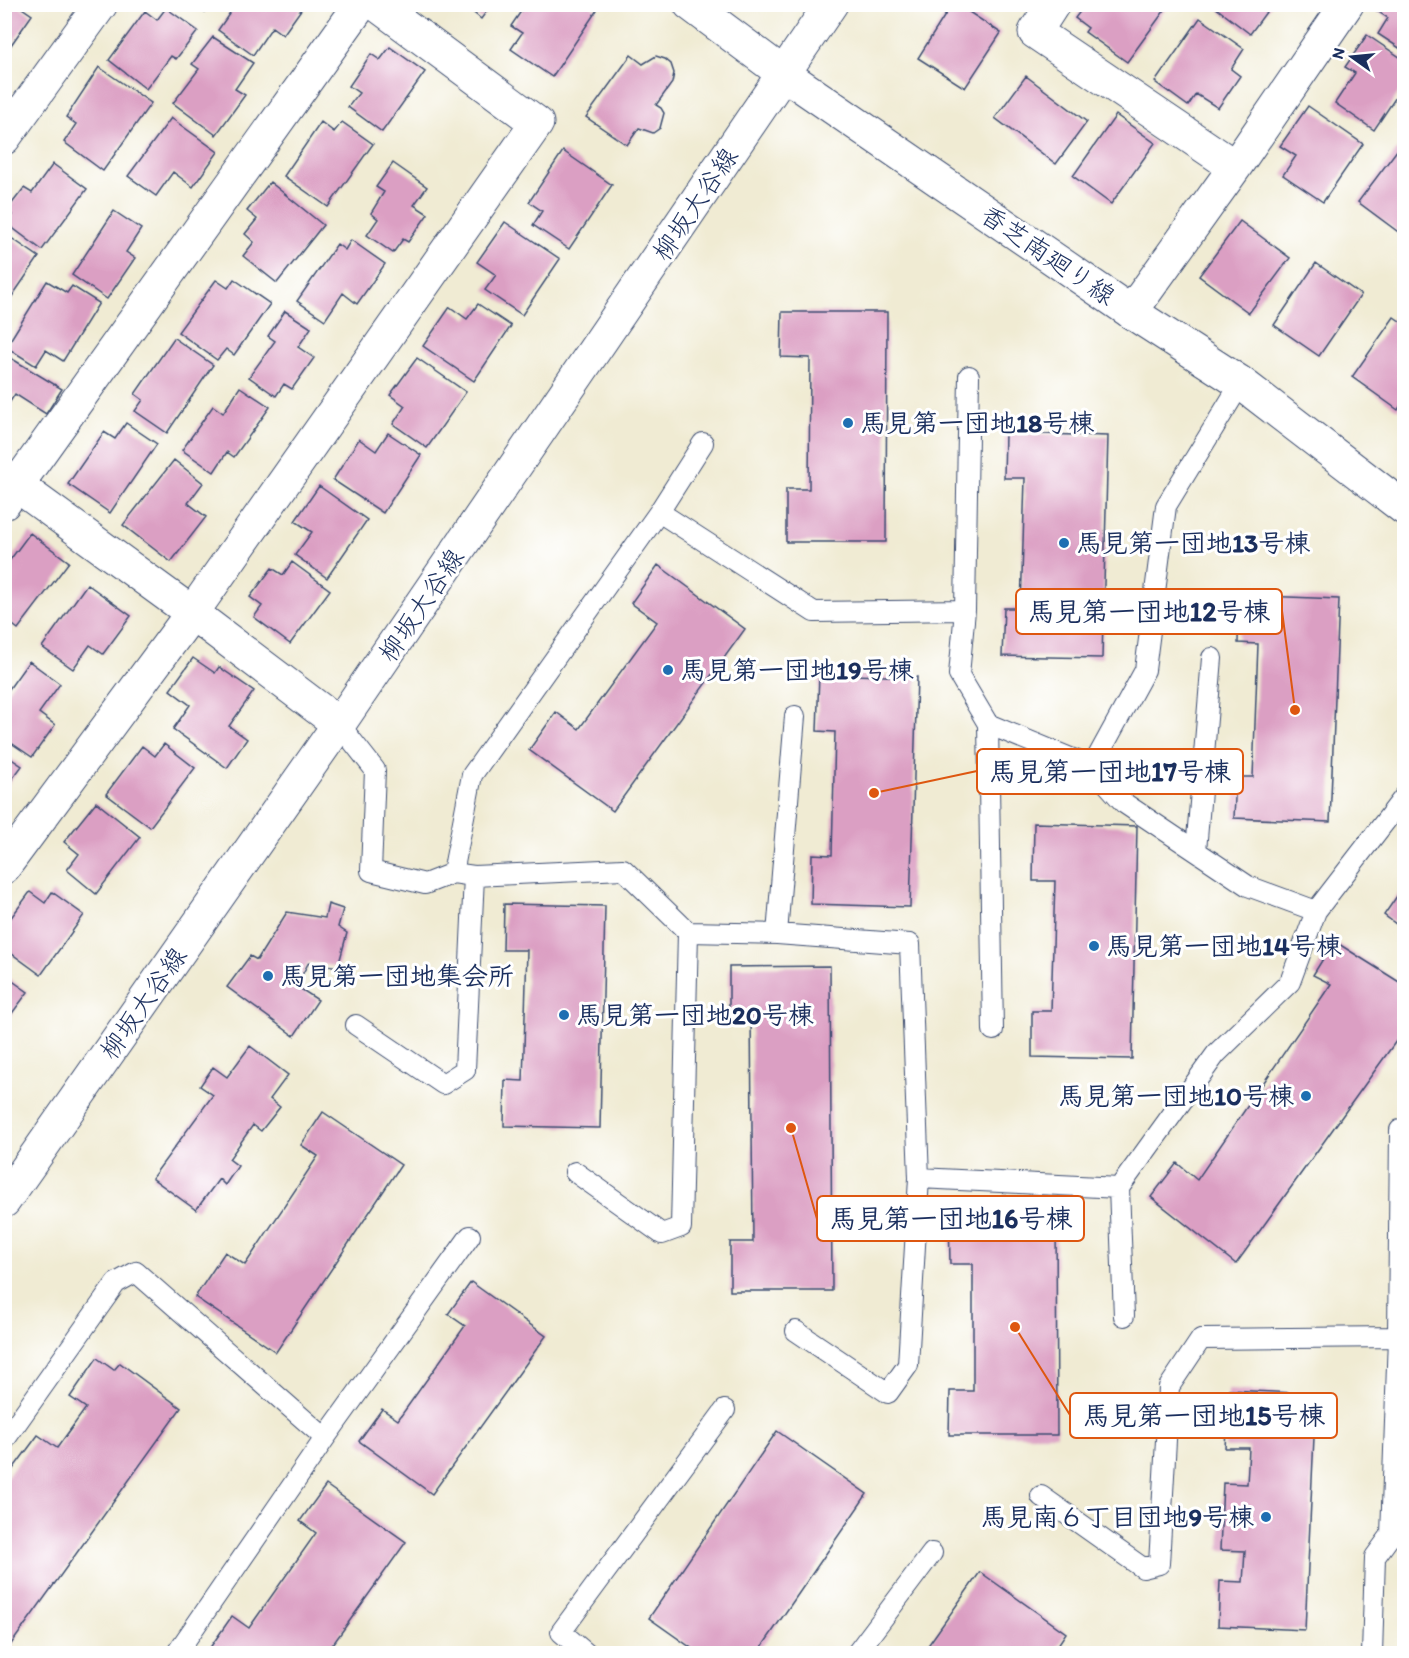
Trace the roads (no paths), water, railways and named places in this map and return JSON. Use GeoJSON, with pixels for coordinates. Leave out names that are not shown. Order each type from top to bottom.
{"type":"FeatureCollection","features":[{"type":"Feature","properties":{"kind":"street"},"geometry":{"type":"LineString","coordinates":[[4,138],[101,4]]}},
{"type":"Feature","properties":{"kind":"street"},"geometry":{"type":"LineString","coordinates":[[339,724],[192,613],[9,488],[361,4]]}},
{"type":"Feature","properties":{"kind":"street"},"geometry":{"type":"LineString","coordinates":[[4,867],[192,613],[537,123],[376,4]]}},
{"type":"Feature","properties":{"kind":"street","name":"香芝南廻り線"},"geometry":{"type":"LineString","coordinates":[[690,4],[784,74],[1131,312],[1241,383],[1404,508]]}},
{"type":"Feature","properties":{"kind":"street","name":"柳坂大谷線"},"geometry":{"type":"LineString","coordinates":[[4,1201],[339,724],[831,4]]}},
{"type":"Feature","properties":{"kind":"street"},"geometry":{"type":"LineString","coordinates":[[1053,4],[1035,32],[1235,167]]}},
{"type":"Feature","properties":{"kind":"street"},"geometry":{"type":"LineString","coordinates":[[1131,312],[1235,167],[1347,4]]}},
{"type":"Feature","properties":{"kind":"lane"},"geometry":{"type":"LineString","coordinates":[[969,376],[965,610],[959,675],[988,724],[993,1030]]}},
{"type":"Feature","properties":{"kind":"lane"},"geometry":{"type":"LineString","coordinates":[[1092,767],[1145,670],[1166,506],[1241,383]]}},
{"type":"Feature","properties":{"kind":"lane"},"geometry":{"type":"LineString","coordinates":[[453,873],[472,775],[659,512],[703,443]]}},
{"type":"Feature","properties":{"kind":"lane"},"geometry":{"type":"LineString","coordinates":[[659,512],[814,612],[965,610]]}},
{"type":"Feature","properties":{"kind":"lane"},"geometry":{"type":"LineString","coordinates":[[1196,851],[1212,658]]}},
{"type":"Feature","properties":{"kind":"lane"},"geometry":{"type":"LineString","coordinates":[[777,934],[795,716]]}},
{"type":"Feature","properties":{"kind":"lane"},"geometry":{"type":"LineString","coordinates":[[339,724],[375,770],[371,872],[425,884],[453,873],[474,876],[623,869],[688,932],[777,934],[910,944],[919,1178],[908,1365],[888,1393],[796,1331]]}},
{"type":"Feature","properties":{"kind":"lane"},"geometry":{"type":"LineString","coordinates":[[988,724],[1092,767],[1124,802],[1248,886],[1316,911]]}},
{"type":"Feature","properties":{"kind":"lane"},"geometry":{"type":"LineString","coordinates":[[1124,1316],[1119,1188],[1216,1054],[1290,982],[1316,911],[1404,797]]}},
{"type":"Feature","properties":{"kind":"lane"},"geometry":{"type":"LineString","coordinates":[[356,1025],[443,1084],[465,1070],[474,876]]}},
{"type":"Feature","properties":{"kind":"lane"},"geometry":{"type":"LineString","coordinates":[[574,1172],[662,1234],[681,1227],[688,932]]}},
{"type":"Feature","properties":{"kind":"lane"},"geometry":{"type":"LineString","coordinates":[[1372,1653],[1375,1557],[1398,1535],[1400,1130],[1404,1130]]}},
{"type":"Feature","properties":{"kind":"lane"},"geometry":{"type":"LineString","coordinates":[[919,1178],[1119,1188]]}},
{"type":"Feature","properties":{"kind":"lane"},"geometry":{"type":"LineString","coordinates":[[176,1653],[325,1438],[470,1236]]}},
{"type":"Feature","properties":{"kind":"lane"},"geometry":{"type":"LineString","coordinates":[[4,1441],[116,1283],[136,1272],[325,1438]]}},
{"type":"Feature","properties":{"kind":"lane"},"geometry":{"type":"LineString","coordinates":[[1041,1496],[1143,1568],[1159,1564],[1169,1387],[1202,1339],[1398,1337]]}},
{"type":"Feature","properties":{"kind":"lane"},"geometry":{"type":"LineString","coordinates":[[587,1653],[561,1632],[725,1410]]}},
{"type":"Feature","properties":{"kind":"lane"},"geometry":{"type":"LineString","coordinates":[[856,1653],[932,1553]]}},
{"type":"Feature","properties":{"kind":"place","name":"馬見第一団地18号棟"},"geometry":{"type":"Point","coordinates":[848,423]}},
{"type":"Feature","properties":{"kind":"place","name":"馬見第一団地13号棟"},"geometry":{"type":"Point","coordinates":[1064,543]}},
{"type":"Feature","properties":{"kind":"place","name":"馬見第一団地19号棟"},"geometry":{"type":"Point","coordinates":[668,670]}},
{"type":"Feature","properties":{"kind":"place","name":"馬見第一団地12号棟"},"geometry":{"type":"Point","coordinates":[1295,710]}},
{"type":"Feature","properties":{"kind":"place","name":"馬見第一団地17号棟"},"geometry":{"type":"Point","coordinates":[874,793]}},
{"type":"Feature","properties":{"kind":"place","name":"馬見第一団地14号棟"},"geometry":{"type":"Point","coordinates":[1094,946]}},
{"type":"Feature","properties":{"kind":"place","name":"馬見第一団地集会所"},"geometry":{"type":"Point","coordinates":[268,976]}},
{"type":"Feature","properties":{"kind":"place","name":"馬見第一団地20号棟"},"geometry":{"type":"Point","coordinates":[564,1015]}},
{"type":"Feature","properties":{"kind":"place","name":"馬見第一団地10号棟"},"geometry":{"type":"Point","coordinates":[1306,1096]}},
{"type":"Feature","properties":{"kind":"place","name":"馬見第一団地16号棟"},"geometry":{"type":"Point","coordinates":[791,1128]}},
{"type":"Feature","properties":{"kind":"place","name":"馬見第一団地15号棟"},"geometry":{"type":"Point","coordinates":[1015,1327]}},
{"type":"Feature","properties":{"kind":"place","name":"馬見南６丁目団地9号棟"},"geometry":{"type":"Point","coordinates":[1266,1517]}}]}
